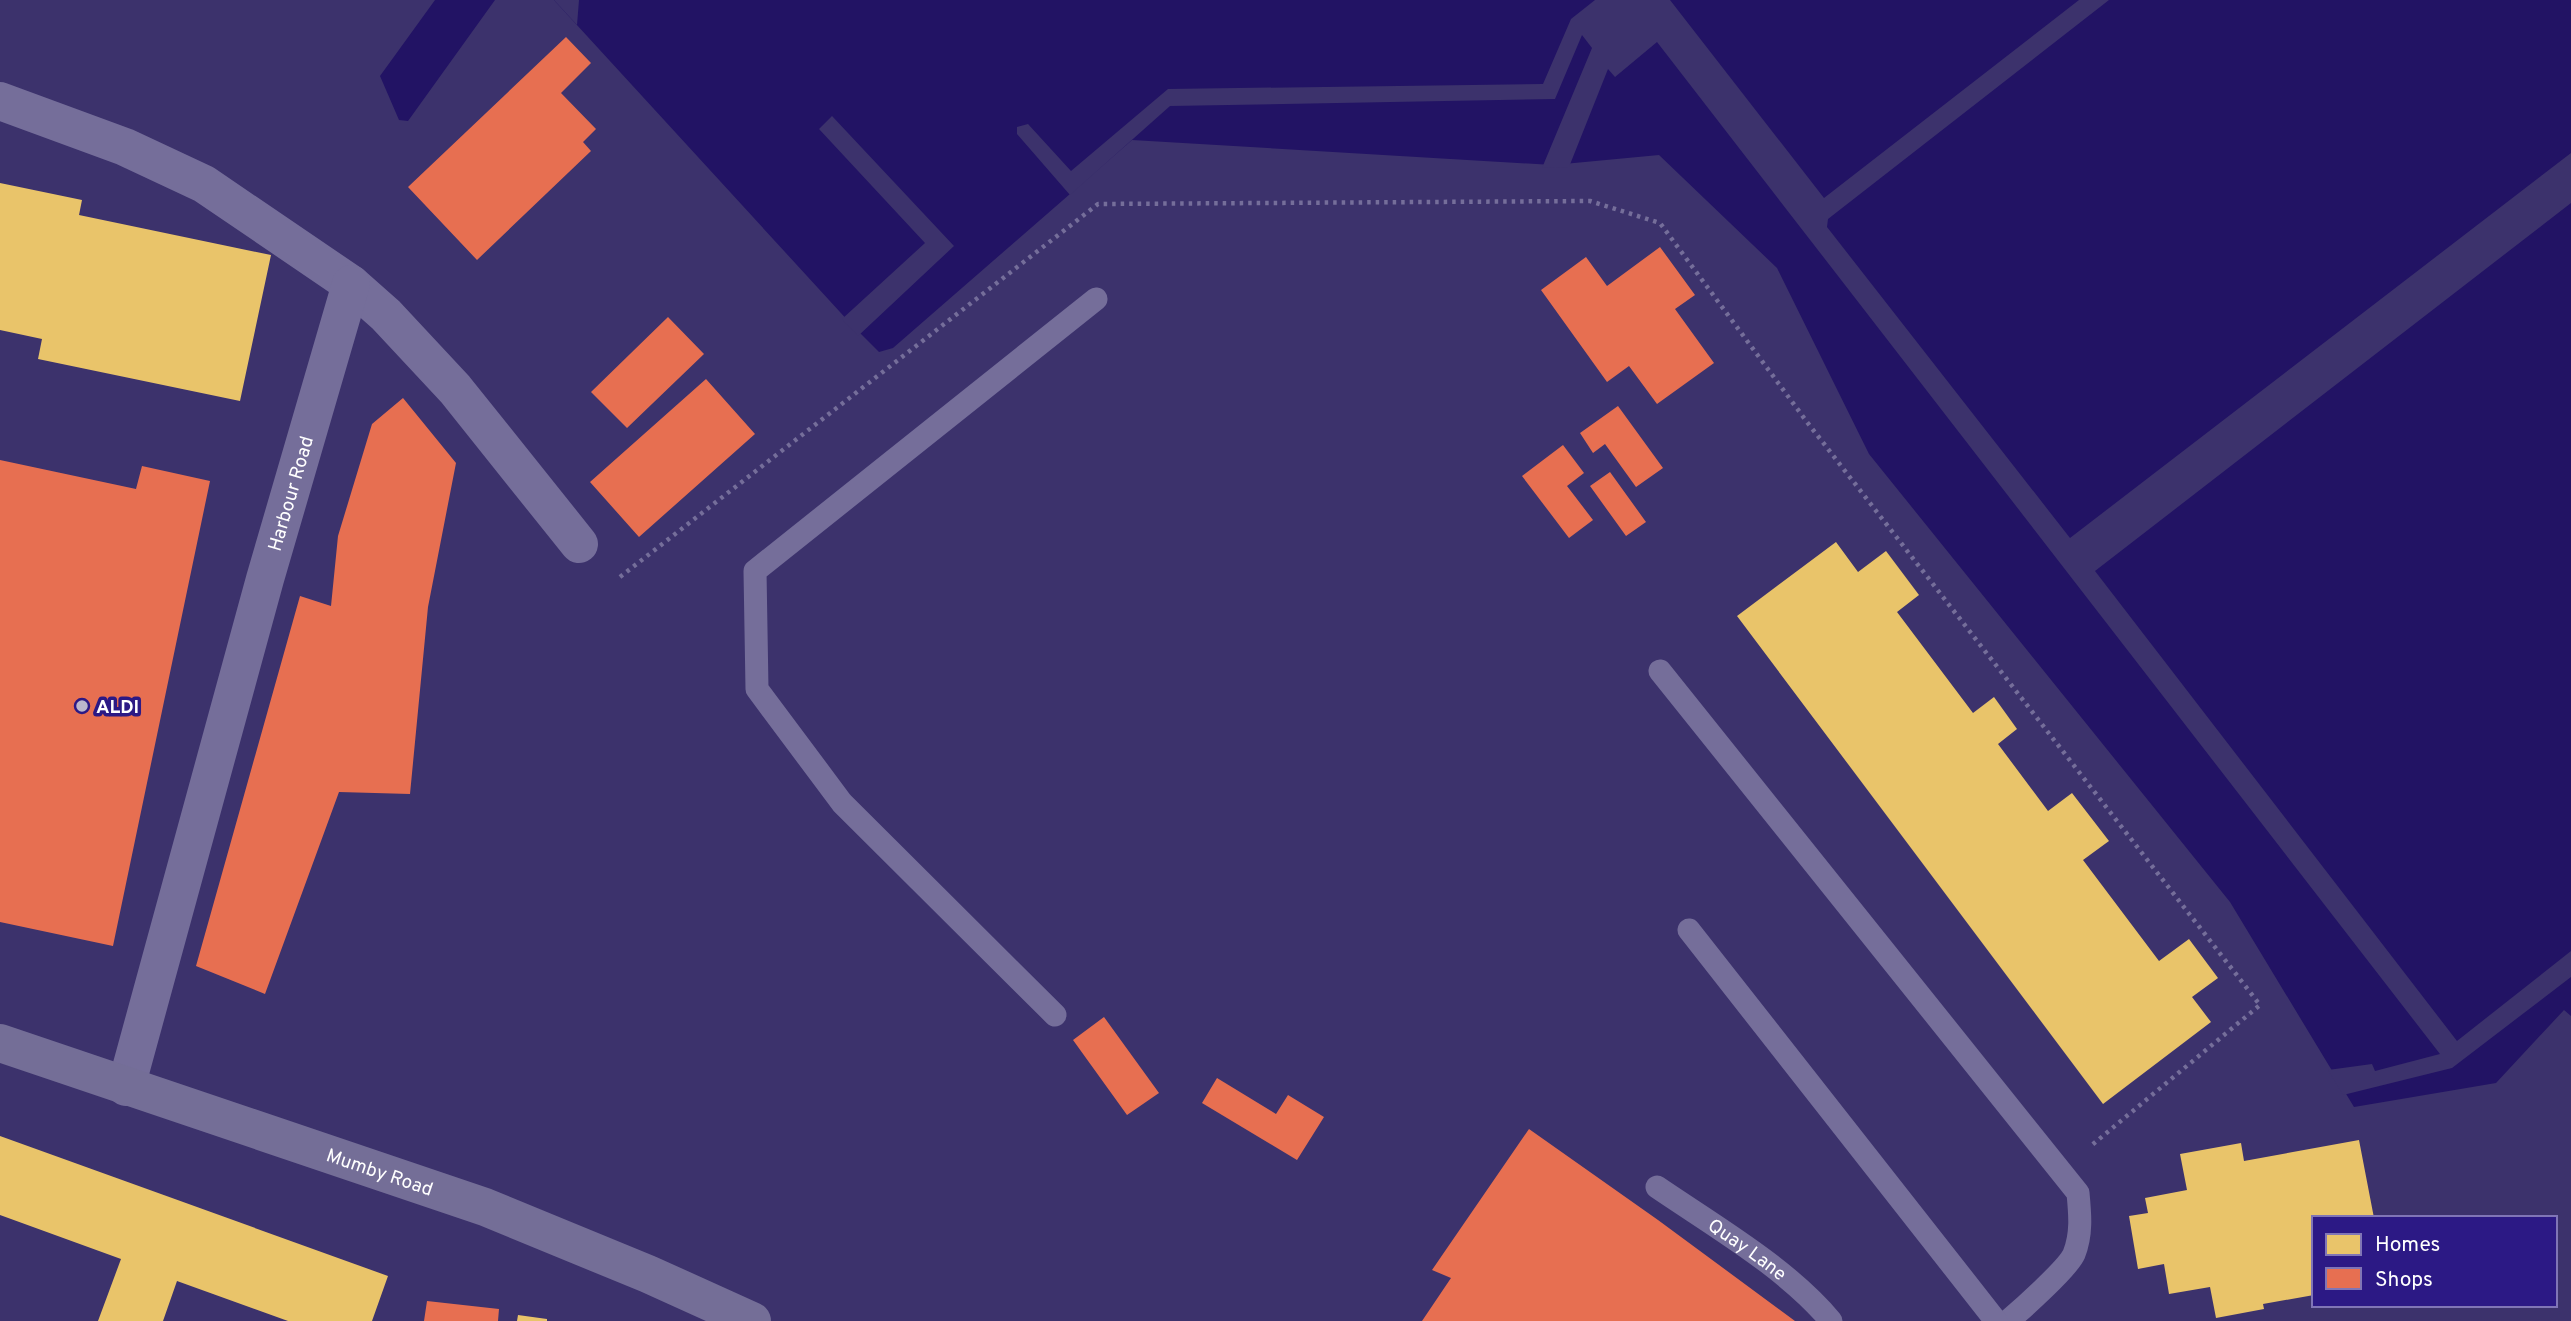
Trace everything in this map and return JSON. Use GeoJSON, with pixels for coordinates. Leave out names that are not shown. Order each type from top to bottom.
{"type":"FeatureCollection","features":[{"type":"Feature","properties":{"kind":"main road","name":"Mumby Road"},"geometry":{"type":"LineString","coordinates":[[0,1043],[485,1208],[636,1269],[752,1321]]}},
{"type":"Feature","properties":{"kind":"street"},"geometry":{"type":"LineString","coordinates":[[0,101],[125,147],[204,184],[351,284],[386,315],[455,389],[579,544]]}},
{"type":"Feature","properties":{"kind":"street","name":"Harbour Road"},"geometry":{"type":"LineString","coordinates":[[126,1087],[265,579],[351,284]]}},
{"type":"Feature","properties":{"kind":"lane"},"geometry":{"type":"LineString","coordinates":[[1055,1015],[842,803],[757,689],[755,571],[1096,299]]}},
{"type":"Feature","properties":{"kind":"lane"},"geometry":{"type":"LineString","coordinates":[[1660,671],[2078,1194],[2081,1226],[2073,1256],[2026,1306],[2008,1321]]}},
{"type":"Feature","properties":{"kind":"lane"},"geometry":{"type":"LineString","coordinates":[[1689,930],[1996,1321]]}},
{"type":"Feature","properties":{"kind":"lane","name":"Quay Lane"},"geometry":{"type":"LineString","coordinates":[[1657,1187],[1776,1269],[1831,1321]]}},
{"type":"Feature","properties":{"kind":"path"},"geometry":{"type":"LineString","coordinates":[[579,544],[614,582],[1098,204],[1590,201],[1660,223],[1807,422],[2260,1005],[2059,1172]]}},
{"type":"Feature","properties":{"kind":"shaded area"},"geometry":{"type":"Polygon","coordinates":[[[435,0],[495,0],[408,121],[399,120],[380,76],[435,0]]]}},
{"type":"Feature","properties":{"kind":"shaded area"},"geometry":{"type":"Polygon","coordinates":[[[554,0],[2571,0],[2571,1016],[2564,1010],[2496,1083],[2354,1107],[2230,902],[1869,454],[1777,268],[1659,155],[1553,165],[1132,140],[893,348],[879,352],[554,0]]]}},
{"type":"Feature","properties":{"kind":"pier"},"geometry":{"type":"Polygon","coordinates":[[[554,0],[579,0],[577,25],[554,0]]]}},
{"type":"Feature","properties":{"kind":"pier"},"geometry":{"type":"Polygon","coordinates":[[[1595,0],[1670,0],[1824,198],[2079,0],[2109,0],[1828,219],[1827,227],[2070,538],[2571,153],[2571,203],[2095,571],[2457,1041],[2571,951],[2571,977],[2452,1068],[2343,1095],[2328,1070],[2372,1064],[2375,1071],[2440,1054],[1657,42],[1615,77],[1608,69],[1569,167],[1542,168],[1592,48],[1582,35],[1555,99],[1170,106],[1070,195],[1017,134],[1017,127],[1028,124],[1071,171],[1168,89],[1543,84],[1571,19],[1595,0]]]}},
{"type":"Feature","properties":{"kind":"pier"},"geometry":{"type":"Polygon","coordinates":[[[832,116],[954,246],[858,336],[842,319],[925,243],[819,129],[832,116]]]}},
{"type":"Feature","properties":{"kind":"building: Homes"},"geometry":{"type":"Polygon","coordinates":[[[0,183],[82,200],[79,215],[271,255],[240,401],[38,359],[42,339],[0,330],[0,183]]]}},
{"type":"Feature","properties":{"kind":"building: Homes"},"geometry":{"type":"Polygon","coordinates":[[[1836,542],[1858,572],[1886,551],[1919,595],[1897,612],[1973,713],[1994,697],[2017,729],[1998,744],[2048,811],[2072,793],[2109,841],[2083,860],[2159,961],[2189,939],[2218,978],[2192,997],[2211,1022],[2103,1104],[1737,616],[1836,542]]]}},
{"type":"Feature","properties":{"kind":"building: Homes"},"geometry":{"type":"Polygon","coordinates":[[[0,1136],[388,1276],[372,1321],[288,1321],[177,1281],[163,1321],[98,1321],[121,1259],[0,1215],[0,1136]]]}},
{"type":"Feature","properties":{"kind":"building: Homes"},"geometry":{"type":"Polygon","coordinates":[[[2359,1140],[2374,1216],[2312,1216],[2312,1295],[2263,1304],[2264,1309],[2216,1318],[2210,1287],[2169,1294],[2164,1264],[2138,1269],[2129,1216],[2148,1213],[2145,1198],[2187,1190],[2180,1154],[2241,1143],[2244,1161],[2359,1140]]]}},
{"type":"Feature","properties":{"kind":"building: Homes"},"geometry":{"type":"Polygon","coordinates":[[[518,1315],[547,1319],[547,1321],[517,1321],[518,1315]]]}},
{"type":"Feature","properties":{"kind":"building: Shops"},"geometry":{"type":"Polygon","coordinates":[[[566,37],[591,63],[561,93],[596,129],[583,142],[591,151],[477,260],[408,187],[566,37]]]}},
{"type":"Feature","properties":{"kind":"building: Shops"},"geometry":{"type":"Polygon","coordinates":[[[1660,247],[1695,295],[1675,309],[1714,363],[1657,404],[1629,366],[1607,382],[1541,290],[1586,257],[1607,286],[1660,247]]]}},
{"type":"Feature","properties":{"kind":"building: Shops"},"geometry":{"type":"Polygon","coordinates":[[[668,317],[704,354],[627,428],[591,392],[668,317]]]}},
{"type":"Feature","properties":{"kind":"building: Shops"},"geometry":{"type":"Polygon","coordinates":[[[706,379],[755,434],[639,537],[590,482],[706,379]]]}},
{"type":"Feature","properties":{"kind":"building: Shops"},"geometry":{"type":"Polygon","coordinates":[[[403,398],[456,463],[428,607],[410,794],[339,792],[265,994],[196,966],[300,596],[331,606],[338,536],[372,424],[403,398]]]}},
{"type":"Feature","properties":{"kind":"building: Shops"},"geometry":{"type":"Polygon","coordinates":[[[1618,406],[1663,468],[1636,487],[1605,444],[1593,453],[1580,433],[1618,406]]]}},
{"type":"Feature","properties":{"kind":"building: Shops"},"geometry":{"type":"Polygon","coordinates":[[[1563,445],[1584,473],[1567,486],[1593,520],[1569,538],[1522,476],[1563,445]]]}},
{"type":"Feature","properties":{"kind":"building: Shops","name":"ALDI"},"geometry":{"type":"Polygon","coordinates":[[[0,460],[136,489],[142,466],[210,481],[113,946],[0,922],[0,460]]]}},
{"type":"Feature","properties":{"kind":"building: Shops"},"geometry":{"type":"Polygon","coordinates":[[[1610,472],[1646,522],[1626,536],[1590,486],[1610,472]]]}},
{"type":"Feature","properties":{"kind":"building: Shops"},"geometry":{"type":"Polygon","coordinates":[[[1104,1017],[1159,1093],[1127,1115],[1073,1040],[1104,1017]]]}},
{"type":"Feature","properties":{"kind":"building: Shops"},"geometry":{"type":"Polygon","coordinates":[[[1217,1078],[1276,1114],[1288,1095],[1324,1117],[1297,1160],[1202,1103],[1217,1078]]]}},
{"type":"Feature","properties":{"kind":"building: Shops"},"geometry":{"type":"Polygon","coordinates":[[[1529,1129],[1795,1321],[1422,1321],[1451,1278],[1432,1270],[1529,1129]]]}},
{"type":"Feature","properties":{"kind":"building: Shops"},"geometry":{"type":"Polygon","coordinates":[[[427,1301],[499,1309],[498,1321],[424,1321],[427,1301]]]}},
{"type":"Feature","properties":{"kind":"place","name":"ALDI"},"geometry":{"type":"Point","coordinates":[82,706]}}]}
